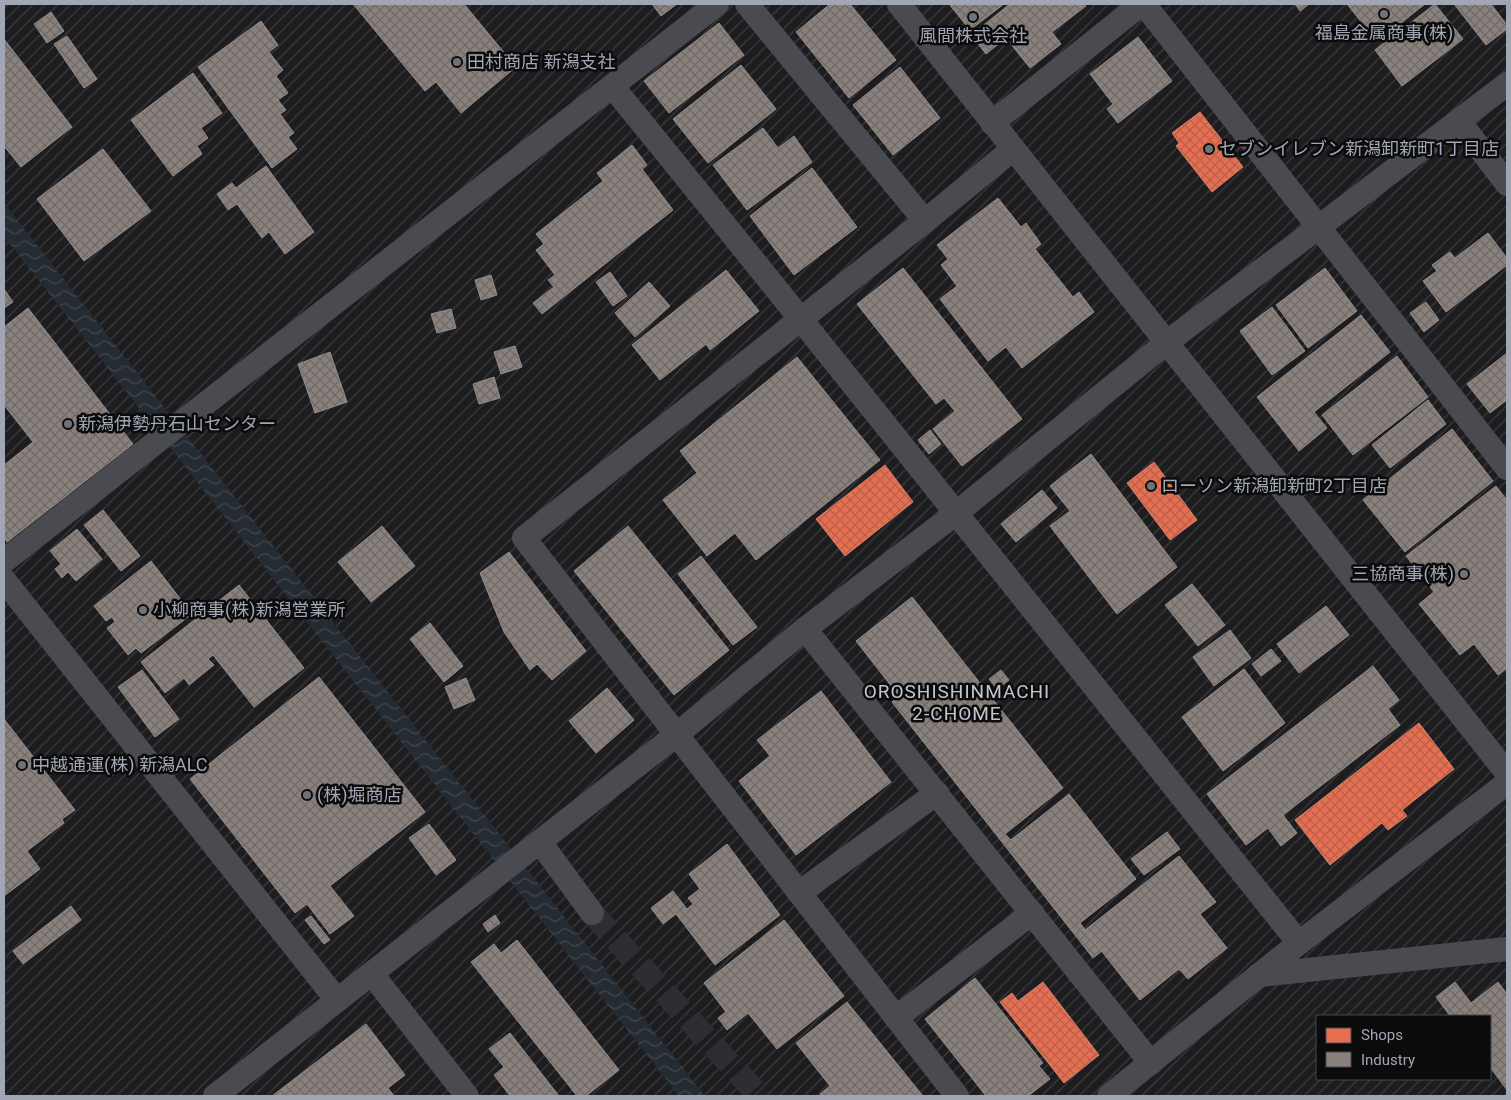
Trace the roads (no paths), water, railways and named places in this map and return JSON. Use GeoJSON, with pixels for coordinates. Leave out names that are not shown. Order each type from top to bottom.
{"type":"FeatureCollection","features":[{"type":"Feature","properties":{"kind":"street"},"geometry":{"type":"LineString","coordinates":[[4,562],[717,4]]}},
{"type":"Feature","properties":{"kind":"street"},"geometry":{"type":"LineString","coordinates":[[747,4],[925,221]]}},
{"type":"Feature","properties":{"kind":"street"},"geometry":{"type":"LineString","coordinates":[[898,4],[1507,773]]}},
{"type":"Feature","properties":{"kind":"street"},"geometry":{"type":"LineString","coordinates":[[992,123],[1142,4],[1507,468]]}},
{"type":"Feature","properties":{"kind":"street"},"geometry":{"type":"LineString","coordinates":[[215,1096],[676,735],[805,629],[954,514],[1166,343],[1507,84]]}},
{"type":"Feature","properties":{"kind":"street"},"geometry":{"type":"LineString","coordinates":[[612,86],[802,319],[954,514],[1299,943]]}},
{"type":"Feature","properties":{"kind":"street"},"geometry":{"type":"LineString","coordinates":[[1459,120],[1507,184]]}},
{"type":"Feature","properties":{"kind":"street"},"geometry":{"type":"LineString","coordinates":[[957,1096],[524,538],[925,221],[1012,148]]}},
{"type":"Feature","properties":{"kind":"street"},"geometry":{"type":"LineString","coordinates":[[4,580],[337,1000]]}},
{"type":"Feature","properties":{"kind":"street"},"geometry":{"type":"LineString","coordinates":[[805,629],[1151,1063]]}},
{"type":"Feature","properties":{"kind":"street"},"geometry":{"type":"LineString","coordinates":[[1109,1096],[1299,943],[1507,783]]}},
{"type":"Feature","properties":{"kind":"street"},"geometry":{"type":"LineString","coordinates":[[799,893],[936,793]]}},
{"type":"Feature","properties":{"kind":"street"},"geometry":{"type":"LineString","coordinates":[[540,842],[592,913]]}},
{"type":"Feature","properties":{"kind":"street"},"geometry":{"type":"LineString","coordinates":[[896,1018],[1032,913]]}},
{"type":"Feature","properties":{"kind":"street"},"geometry":{"type":"LineString","coordinates":[[1259,975],[1507,949]]}},
{"type":"Feature","properties":{"kind":"street"},"geometry":{"type":"LineString","coordinates":[[372,974],[467,1096]]}},
{"type":"Feature","properties":{"kind":"water"},"geometry":{"type":"Polygon","coordinates":[[[4,203],[705,1096],[679,1096],[4,236],[4,203]]]}},
{"type":"Feature","properties":{"kind":"tunnel"},"geometry":{"type":"LineString","coordinates":[[592,913],[759,1096]]}},
{"type":"Feature","properties":{"kind":"place","name":"福島金属商事(株)"},"geometry":{"type":"Point","coordinates":[1384,14]}},
{"type":"Feature","properties":{"kind":"place","name":"風間株式会社"},"geometry":{"type":"Point","coordinates":[973,17]}},
{"type":"Feature","properties":{"kind":"place","name":"田村商店 新潟支社"},"geometry":{"type":"Point","coordinates":[457,62]}},
{"type":"Feature","properties":{"kind":"place","name":"セブンイレブン新潟卸新町1丁目店"},"geometry":{"type":"Point","coordinates":[1209,149]}},
{"type":"Feature","properties":{"kind":"place","name":"新潟伊勢丹石山センター"},"geometry":{"type":"Point","coordinates":[68,424]}},
{"type":"Feature","properties":{"kind":"place","name":"ローソン新潟卸新町2丁目店"},"geometry":{"type":"Point","coordinates":[1151,486]}},
{"type":"Feature","properties":{"kind":"place","name":"三協商事(株)"},"geometry":{"type":"Point","coordinates":[1464,574]}},
{"type":"Feature","properties":{"kind":"place","name":"小柳商事(株)新潟営業所"},"geometry":{"type":"Point","coordinates":[143,610]}},
{"type":"Feature","properties":{"kind":"place","name":"中越通運(株) 新潟ALC"},"geometry":{"type":"Point","coordinates":[22,765]}},
{"type":"Feature","properties":{"kind":"place","name":"(株)堀商店"},"geometry":{"type":"Point","coordinates":[307,795]}},
{"type":"Feature","properties":{"kind":"district","name":"OROSHISHINMACHI 2-CHOME"},"geometry":{"type":"Point","coordinates":[957,702]}}]}
